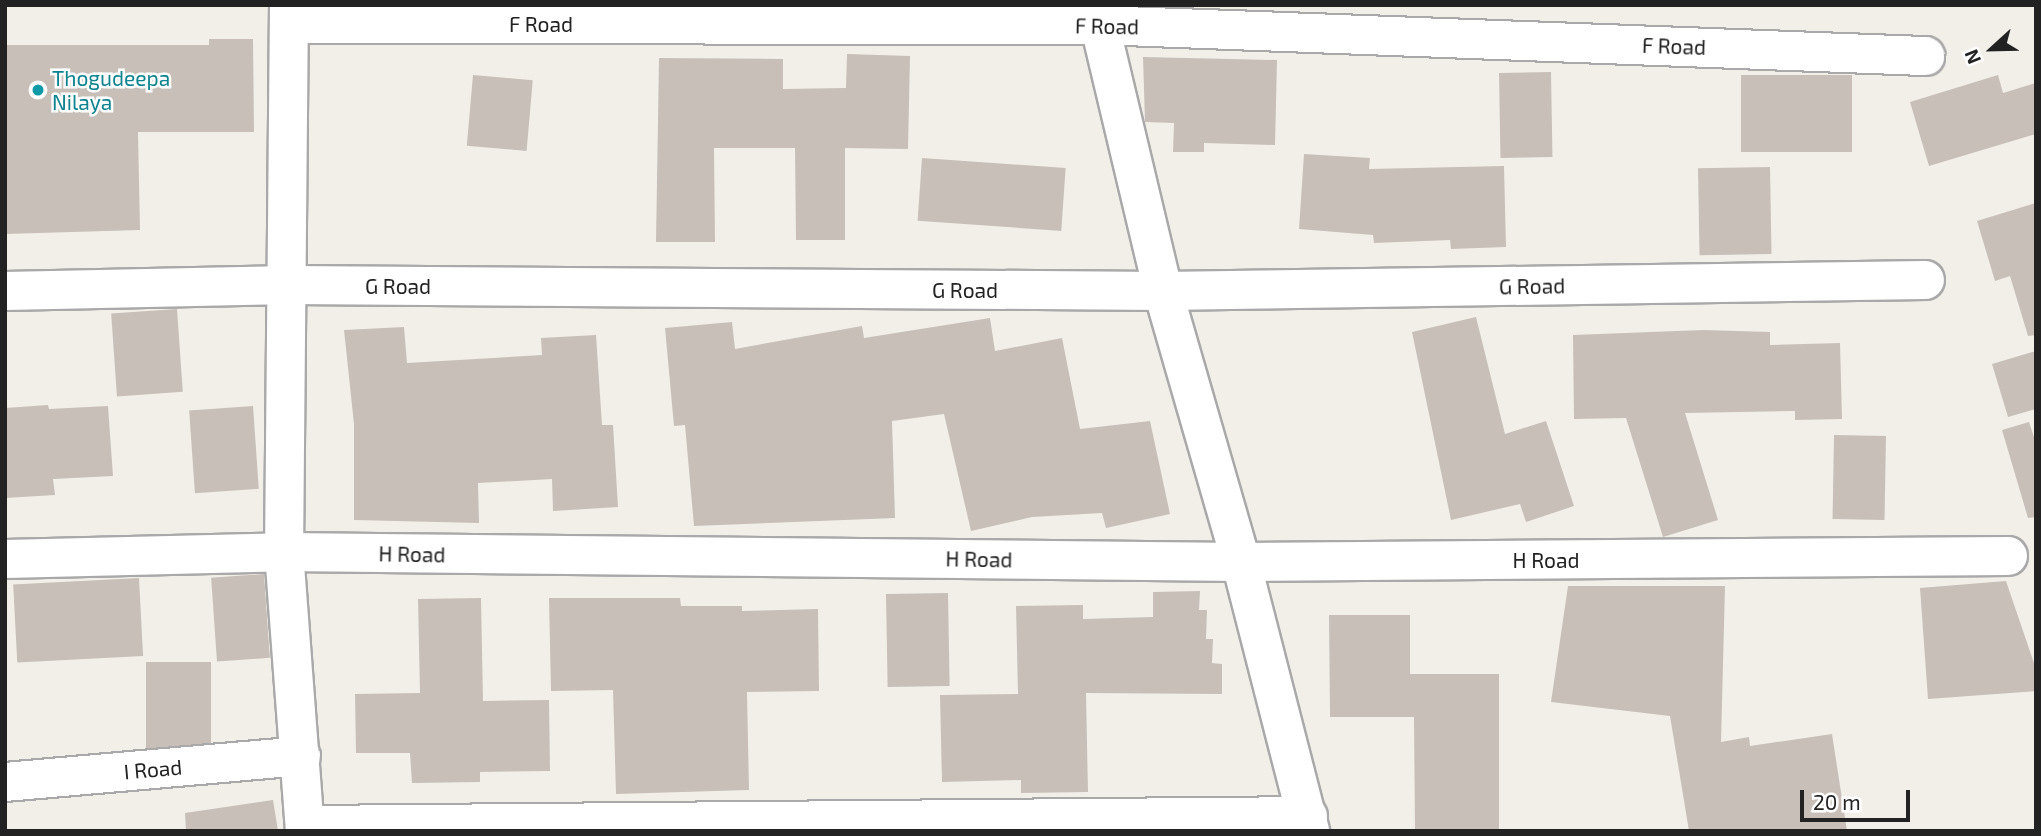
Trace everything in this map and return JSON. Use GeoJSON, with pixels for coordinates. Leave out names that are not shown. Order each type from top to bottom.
{"type":"FeatureCollection","features":[{"type":"Feature","properties":{"kind":"street","name":"F Road"},"geometry":{"type":"LineString","coordinates":[[289,14],[1097,15],[1925,56]]}},
{"type":"Feature","properties":{"kind":"street"},"geometry":{"type":"LineString","coordinates":[[289,14],[290,285],[284,552],[302,756],[305,828],[1309,823],[1241,562],[1163,291],[1097,15]]}},
{"type":"Feature","properties":{"kind":"street","name":"G Road"},"geometry":{"type":"LineString","coordinates":[[5,291],[290,285],[1163,291],[1925,280]]}},
{"type":"Feature","properties":{"kind":"street","name":"H Road"},"geometry":{"type":"LineString","coordinates":[[5,559],[284,552],[1241,562],[2008,556]]}},
{"type":"Feature","properties":{"kind":"street","name":"I Road"},"geometry":{"type":"LineString","coordinates":[[5,782],[302,756]]}},
{"type":"Feature","properties":{"kind":"building"},"geometry":{"type":"Polygon","coordinates":[[[209,39],[253,39],[254,132],[138,132],[140,230],[5,234],[5,45],[209,45],[209,39]]]}},
{"type":"Feature","properties":{"kind":"building"},"geometry":{"type":"Polygon","coordinates":[[[847,54],[910,56],[908,149],[845,148],[845,240],[796,240],[795,148],[714,148],[715,242],[656,242],[659,58],[783,59],[783,89],[846,88],[847,54]]]}},
{"type":"Feature","properties":{"kind":"building"},"geometry":{"type":"Polygon","coordinates":[[[1143,57],[1277,60],[1275,145],[1204,143],[1204,152],[1173,152],[1174,123],[1145,122],[1143,57]]]}},
{"type":"Feature","properties":{"kind":"building"},"geometry":{"type":"Polygon","coordinates":[[[1551,72],[1552,157],[1500,158],[1499,73],[1551,72]]]}},
{"type":"Feature","properties":{"kind":"building"},"geometry":{"type":"Polygon","coordinates":[[[473,75],[533,80],[527,151],[467,146],[473,75]]]}},
{"type":"Feature","properties":{"kind":"building"},"geometry":{"type":"Polygon","coordinates":[[[1741,75],[1852,75],[1852,152],[1741,152],[1741,75]]]}},
{"type":"Feature","properties":{"kind":"building"},"geometry":{"type":"Polygon","coordinates":[[[1998,75],[2003,93],[2036,83],[2036,134],[1929,166],[1910,102],[1998,75]]]}},
{"type":"Feature","properties":{"kind":"building"},"geometry":{"type":"Polygon","coordinates":[[[1304,154],[1370,158],[1369,169],[1504,166],[1506,247],[1451,249],[1450,240],[1374,243],[1373,235],[1299,229],[1304,154]]]}},
{"type":"Feature","properties":{"kind":"building"},"geometry":{"type":"Polygon","coordinates":[[[922,158],[1066,168],[1061,231],[918,221],[922,158]]]}},
{"type":"Feature","properties":{"kind":"building"},"geometry":{"type":"Polygon","coordinates":[[[1770,167],[1772,254],[1700,255],[1698,168],[1770,167]]]}},
{"type":"Feature","properties":{"kind":"building"},"geometry":{"type":"Polygon","coordinates":[[[2036,203],[2036,335],[2028,336],[2010,276],[1995,281],[1977,221],[2036,203]]]}},
{"type":"Feature","properties":{"kind":"building"},"geometry":{"type":"Polygon","coordinates":[[[177,309],[183,392],[117,396],[111,314],[177,309]]]}},
{"type":"Feature","properties":{"kind":"building"},"geometry":{"type":"Polygon","coordinates":[[[1476,317],[1505,434],[1546,421],[1574,506],[1526,522],[1520,504],[1451,520],[1412,332],[1476,317]]]}},
{"type":"Feature","properties":{"kind":"building"},"geometry":{"type":"Polygon","coordinates":[[[990,318],[995,351],[1062,338],[1080,429],[1150,421],[1170,514],[1106,528],[1102,513],[1032,517],[971,531],[944,414],[892,421],[895,518],[694,526],[685,425],[674,426],[665,328],[732,322],[735,349],[862,326],[864,338],[990,318]]]}},
{"type":"Feature","properties":{"kind":"building"},"geometry":{"type":"Polygon","coordinates":[[[404,327],[407,363],[542,355],[541,338],[596,335],[602,425],[613,425],[618,507],[553,511],[552,479],[478,483],[479,523],[354,520],[354,424],[344,330],[404,327]]]}},
{"type":"Feature","properties":{"kind":"building"},"geometry":{"type":"Polygon","coordinates":[[[1703,330],[1770,332],[1770,345],[1840,343],[1842,419],[1795,420],[1795,411],[1685,413],[1718,520],[1663,537],[1626,418],[1574,419],[1573,335],[1703,330]]]}},
{"type":"Feature","properties":{"kind":"building"},"geometry":{"type":"Polygon","coordinates":[[[2036,351],[2036,409],[2008,417],[1992,364],[2036,351]]]}},
{"type":"Feature","properties":{"kind":"building"},"geometry":{"type":"Polygon","coordinates":[[[48,405],[49,409],[108,406],[113,476],[53,479],[55,495],[5,498],[5,408],[48,405]]]}},
{"type":"Feature","properties":{"kind":"building"},"geometry":{"type":"Polygon","coordinates":[[[253,406],[259,489],[195,493],[189,410],[253,406]]]}},
{"type":"Feature","properties":{"kind":"building"},"geometry":{"type":"Polygon","coordinates":[[[2029,422],[2036,443],[2036,517],[2028,518],[2002,430],[2029,422]]]}},
{"type":"Feature","properties":{"kind":"building"},"geometry":{"type":"Polygon","coordinates":[[[1834,435],[1886,436],[1885,520],[1833,519],[1834,435]]]}},
{"type":"Feature","properties":{"kind":"building"},"geometry":{"type":"Polygon","coordinates":[[[264,574],[270,658],[217,661],[211,578],[264,574]]]}},
{"type":"Feature","properties":{"kind":"building"},"geometry":{"type":"Polygon","coordinates":[[[139,578],[143,656],[17,662],[13,585],[139,578]]]}},
{"type":"Feature","properties":{"kind":"building"},"geometry":{"type":"Polygon","coordinates":[[[2006,581],[2036,669],[2036,691],[1928,699],[1920,588],[2006,581]]]}},
{"type":"Feature","properties":{"kind":"building"},"geometry":{"type":"Polygon","coordinates":[[[1568,586],[1725,586],[1721,742],[1749,737],[1750,746],[1832,734],[1847,831],[1689,831],[1670,716],[1551,702],[1568,586]]]}},
{"type":"Feature","properties":{"kind":"building"},"geometry":{"type":"Polygon","coordinates":[[[1200,591],[1199,610],[1207,610],[1206,639],[1213,639],[1212,663],[1222,664],[1222,694],[1086,693],[1088,792],[1021,793],[1021,780],[942,782],[940,695],[1018,694],[1016,606],[1083,605],[1083,619],[1153,617],[1153,592],[1200,591]]]}},
{"type":"Feature","properties":{"kind":"building"},"geometry":{"type":"Polygon","coordinates":[[[948,593],[950,686],[888,687],[886,594],[948,593]]]}},
{"type":"Feature","properties":{"kind":"building"},"geometry":{"type":"Polygon","coordinates":[[[481,598],[483,701],[549,700],[550,771],[480,772],[480,782],[412,783],[410,753],[356,753],[355,694],[420,693],[418,599],[481,598]]]}},
{"type":"Feature","properties":{"kind":"building"},"geometry":{"type":"Polygon","coordinates":[[[549,598],[680,598],[681,606],[742,606],[742,611],[818,609],[819,691],[747,692],[749,790],[616,794],[613,690],[551,691],[549,598]]]}},
{"type":"Feature","properties":{"kind":"building"},"geometry":{"type":"Polygon","coordinates":[[[1329,615],[1410,615],[1410,674],[1499,674],[1499,831],[1415,831],[1414,717],[1330,717],[1329,615]]]}},
{"type":"Feature","properties":{"kind":"building"},"geometry":{"type":"Polygon","coordinates":[[[146,662],[211,662],[211,748],[146,748],[146,662]]]}},
{"type":"Feature","properties":{"kind":"building"},"geometry":{"type":"Polygon","coordinates":[[[273,800],[278,831],[186,831],[185,813],[273,800]]]}},
{"type":"Feature","properties":{"kind":"place","name":"Thogudeepa Nilaya"},"geometry":{"type":"Point","coordinates":[38,90]}}]}
